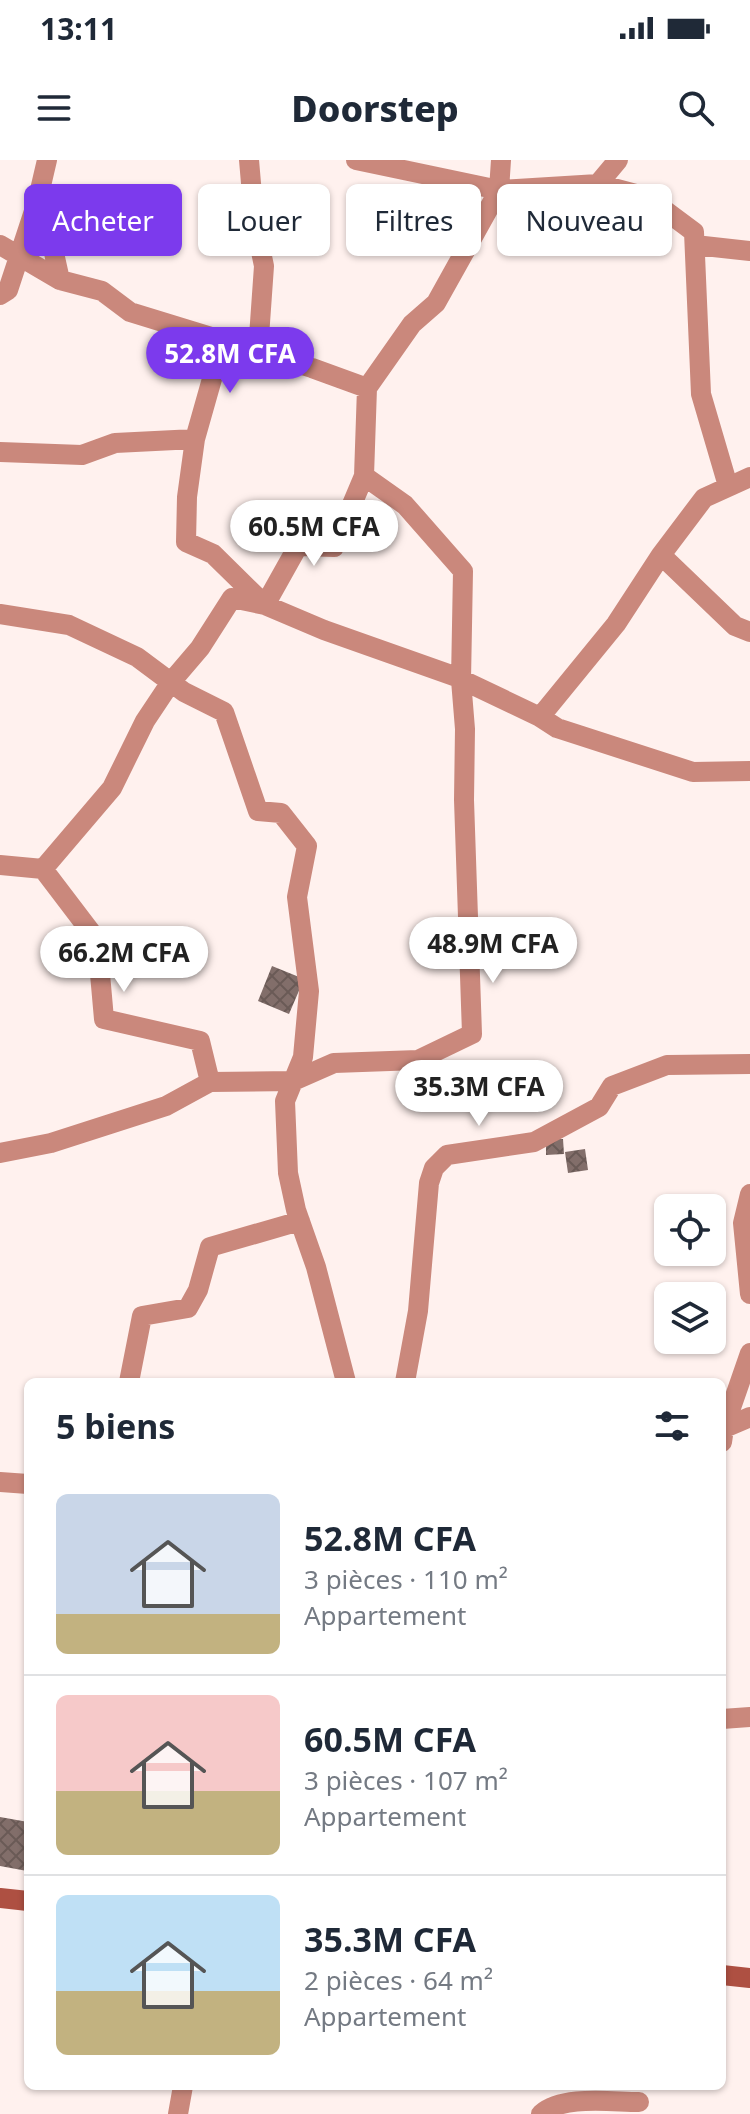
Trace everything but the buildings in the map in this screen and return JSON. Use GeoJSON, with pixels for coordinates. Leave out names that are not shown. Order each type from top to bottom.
{"type":"FeatureCollection","features":[{"type":"Feature","properties":{"kind":"main road"},"geometry":{"type":"LineString","coordinates":[[0,1898],[24,1901]]}},
{"type":"Feature","properties":{"kind":"main road"},"geometry":{"type":"LineString","coordinates":[[726,1975],[750,1978]]}},
{"type":"Feature","properties":{"kind":"street"},"geometry":{"type":"LineString","coordinates":[[41,184],[47,160]]}},
{"type":"Feature","properties":{"kind":"street"},"geometry":{"type":"LineString","coordinates":[[249,160],[254,218],[264,266],[258,351]]}},
{"type":"Feature","properties":{"kind":"street"},"geometry":{"type":"LineString","coordinates":[[356,160],[497,190]]}},
{"type":"Feature","properties":{"kind":"street"},"geometry":{"type":"LineString","coordinates":[[499,184],[501,160]]}},
{"type":"Feature","properties":{"kind":"street"},"geometry":{"type":"LineString","coordinates":[[598,184],[618,160]]}},
{"type":"Feature","properties":{"kind":"street"},"geometry":{"type":"LineString","coordinates":[[265,605],[298,546],[334,547],[364,476],[367,388],[412,324],[436,303],[497,194]]}},
{"type":"Feature","properties":{"kind":"street"},"geometry":{"type":"LineString","coordinates":[[672,216],[694,232],[701,394],[728,486]]}},
{"type":"Feature","properties":{"kind":"street"},"geometry":{"type":"LineString","coordinates":[[0,295],[8,290],[24,240]]}},
{"type":"Feature","properties":{"kind":"street"},"geometry":{"type":"LineString","coordinates":[[0,245],[60,280],[102,291],[130,312],[367,388]]}},
{"type":"Feature","properties":{"kind":"street"},"geometry":{"type":"LineString","coordinates":[[695,245],[750,251]]}},
{"type":"Feature","properties":{"kind":"street"},"geometry":{"type":"LineString","coordinates":[[55,256],[60,280]]}},
{"type":"Feature","properties":{"kind":"street"},"geometry":{"type":"LineString","coordinates":[[223,340],[195,439],[187,497],[186,542],[213,554],[265,605]]}},
{"type":"Feature","properties":{"kind":"street"},"geometry":{"type":"LineString","coordinates":[[0,452],[82,455],[115,443],[195,439]]}},
{"type":"Feature","properties":{"kind":"street"},"geometry":{"type":"LineString","coordinates":[[0,1153],[51,1143],[166,1106],[210,1082],[293,1081],[334,1063],[418,1060],[472,1034],[464,800],[465,729],[461,680],[463,571],[405,505],[364,476]]}},
{"type":"Feature","properties":{"kind":"street"},"geometry":{"type":"LineString","coordinates":[[540,717],[616,624],[661,555],[704,498],[750,477]]}},
{"type":"Feature","properties":{"kind":"street"},"geometry":{"type":"LineString","coordinates":[[661,555],[735,626],[750,632]]}},
{"type":"Feature","properties":{"kind":"street"},"geometry":{"type":"LineString","coordinates":[[43,869],[112,788],[145,721],[171,682],[200,648],[232,598],[265,605],[461,680],[557,728],[693,772],[750,771]]}},
{"type":"Feature","properties":{"kind":"street"},"geometry":{"type":"LineString","coordinates":[[0,614],[69,625],[137,657],[184,692],[224,712],[258,811],[281,813],[307,846],[297,897],[309,991],[303,1057],[285,1101],[288,1173],[345,1378]]}},
{"type":"Feature","properties":{"kind":"street"},"geometry":{"type":"LineString","coordinates":[[0,865],[43,869],[97,940],[104,1019],[200,1041],[210,1082]]}},
{"type":"Feature","properties":{"kind":"street"},"geometry":{"type":"LineString","coordinates":[[406,1378],[418,1311],[429,1183],[434,1168],[447,1155],[534,1142],[599,1107],[612,1086],[667,1065],[750,1064]]}},
{"type":"Feature","properties":{"kind":"street"},"geometry":{"type":"LineString","coordinates":[[750,1194],[743,1223],[750,1294]]}},
{"type":"Feature","properties":{"kind":"street"},"geometry":{"type":"LineString","coordinates":[[130,1378],[142,1316],[188,1308],[198,1290],[210,1247],[300,1221]]}},
{"type":"Feature","properties":{"kind":"street"},"geometry":{"type":"LineString","coordinates":[[726,1424],[750,1353]]}},
{"type":"Feature","properties":{"kind":"street"},"geometry":{"type":"LineString","coordinates":[[726,1431],[750,1417]]}},
{"type":"Feature","properties":{"kind":"street"},"geometry":{"type":"LineString","coordinates":[[0,1482],[24,1484]]}},
{"type":"Feature","properties":{"kind":"street"},"geometry":{"type":"LineString","coordinates":[[726,1719],[750,1717]]}},
{"type":"Feature","properties":{"kind":"street"},"geometry":{"type":"LineString","coordinates":[[178,2114],[182,2090]]}},
{"type":"Feature","properties":{"kind":"street"},"geometry":{"type":"LineString","coordinates":[[541,2114],[566,2102],[639,2101]]}}]}
